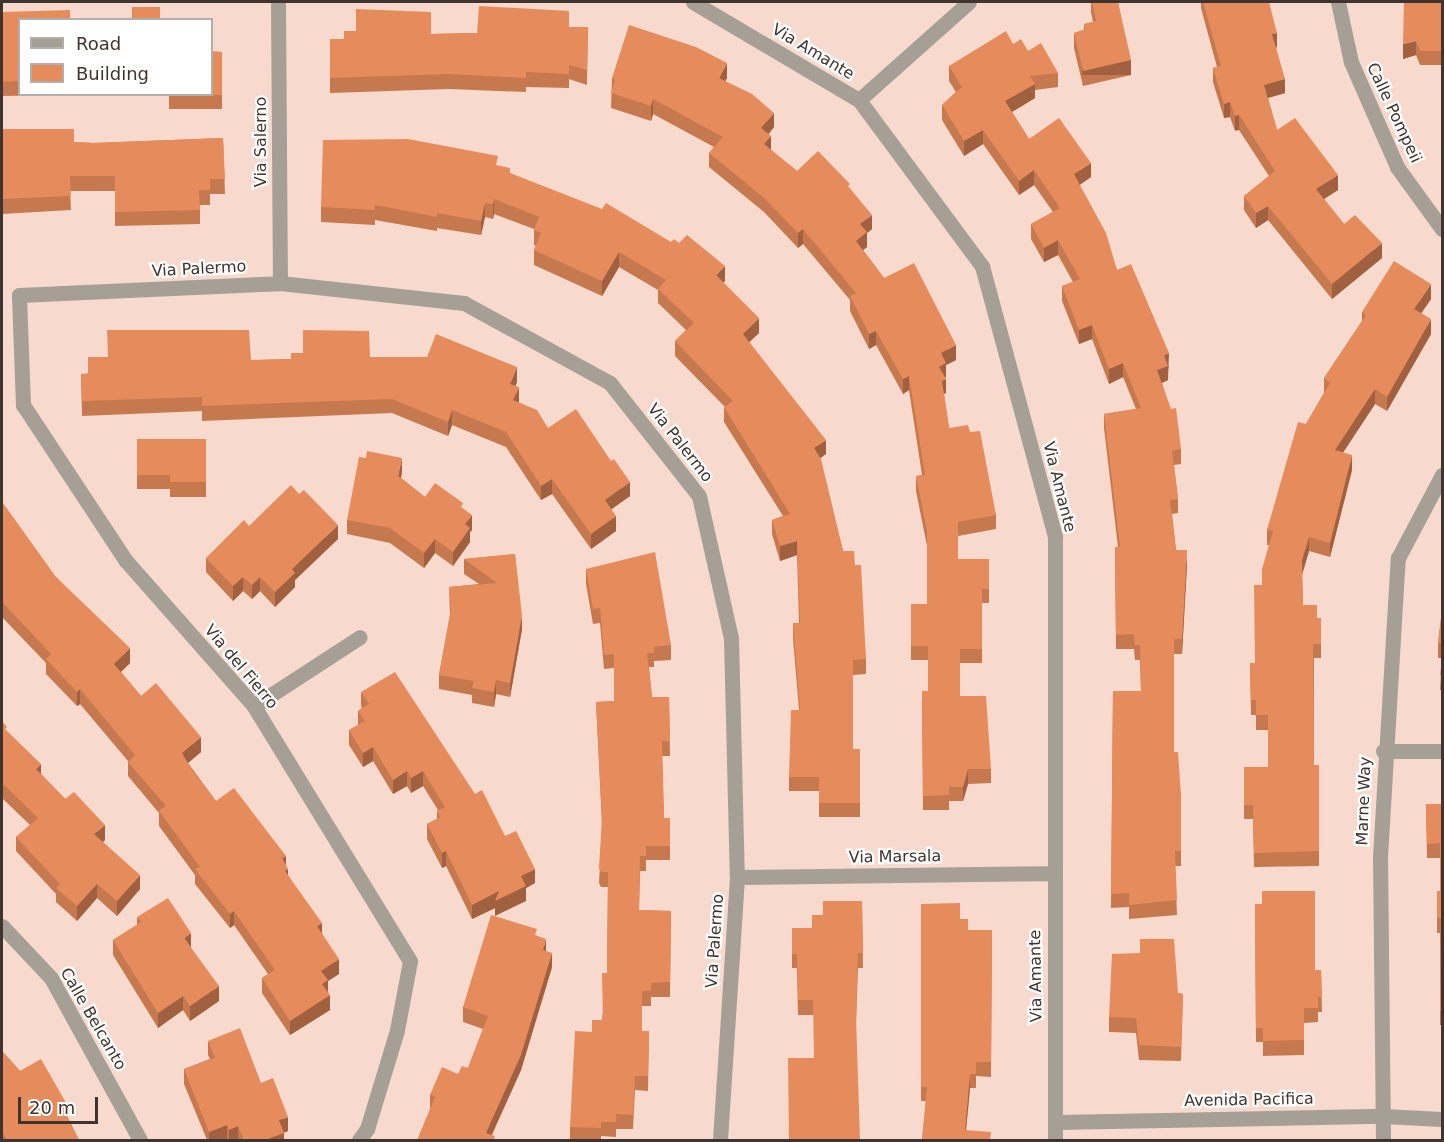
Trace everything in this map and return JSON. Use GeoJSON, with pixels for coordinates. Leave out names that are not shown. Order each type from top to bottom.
{"type":"FeatureCollection","features":[{"type":"Feature","properties":{"kind":"street","name":"Via Salerno"},"geometry":{"type":"LineString","coordinates":[[278,2],[280,283]]}},
{"type":"Feature","properties":{"kind":"street","name":"Via Amante"},"geometry":{"type":"LineString","coordinates":[[693,2],[859,100],[982,266],[1055,537],[1052,873],[1057,1122]]}},
{"type":"Feature","properties":{"kind":"street"},"geometry":{"type":"LineString","coordinates":[[859,100],[969,2]]}},
{"type":"Feature","properties":{"kind":"street","name":"Calle Pompeii"},"geometry":{"type":"LineString","coordinates":[[1338,2],[1351,62],[1397,167],[1443,229]]}},
{"type":"Feature","properties":{"kind":"street","name":"Via Palermo"},"geometry":{"type":"LineString","coordinates":[[19,295],[280,283],[464,303],[610,383],[699,496],[731,638],[738,877],[720,1140]]}},
{"type":"Feature","properties":{"kind":"street","name":"Via del Fierro"},"geometry":{"type":"LineString","coordinates":[[19,295],[23,405],[126,561],[255,706],[410,961],[397,1030],[367,1130],[358,1140]]}},
{"type":"Feature","properties":{"kind":"street","name":"Marne Way"},"geometry":{"type":"LineString","coordinates":[[1383,1140],[1380,857],[1383,751],[1398,558],[1443,475]]}},
{"type":"Feature","properties":{"kind":"street"},"geometry":{"type":"LineString","coordinates":[[255,706],[360,637]]}},
{"type":"Feature","properties":{"kind":"street"},"geometry":{"type":"LineString","coordinates":[[1383,751],[1443,752]]}},
{"type":"Feature","properties":{"kind":"street","name":"Via Marsala"},"geometry":{"type":"LineString","coordinates":[[738,877],[1052,873]]}},
{"type":"Feature","properties":{"kind":"street","name":"Calle Belcanto"},"geometry":{"type":"LineString","coordinates":[[2,926],[51,978],[140,1140]]}},
{"type":"Feature","properties":{"kind":"street","name":"Avenida Pacifica"},"geometry":{"type":"LineString","coordinates":[[1057,1122],[1383,1116],[1443,1119]]}},
{"type":"Feature","properties":{"kind":"street"},"geometry":{"type":"LineString","coordinates":[[1055,1140],[1057,1122]]}},
{"type":"Feature","properties":{"kind":"building"},"geometry":{"type":"Polygon","coordinates":[[[1092,2],[1118,2],[1131,60],[1083,71],[1074,33],[1085,29],[1084,24],[1096,21],[1092,2]]]}},
{"type":"Feature","properties":{"kind":"building"},"geometry":{"type":"Polygon","coordinates":[[[1203,2],[1269,2],[1277,33],[1272,34],[1285,79],[1264,85],[1277,130],[1295,118],[1338,175],[1316,189],[1344,224],[1355,215],[1382,243],[1332,284],[1268,206],[1256,213],[1244,196],[1275,171],[1239,115],[1235,116],[1230,102],[1224,104],[1213,68],[1221,66],[1203,2]]]}},
{"type":"Feature","properties":{"kind":"building"},"geometry":{"type":"Polygon","coordinates":[[[1404,2],[1443,2],[1443,51],[1420,51],[1416,41],[1403,44],[1404,2]]]}},
{"type":"Feature","properties":{"kind":"building"},"geometry":{"type":"Polygon","coordinates":[[[479,6],[569,11],[569,27],[588,27],[587,70],[569,65],[569,74],[526,72],[526,78],[449,74],[330,78],[330,39],[344,39],[344,31],[356,31],[356,9],[431,12],[431,34],[477,33],[479,6]]]}},
{"type":"Feature","properties":{"kind":"building"},"geometry":{"type":"Polygon","coordinates":[[[132,7],[160,7],[160,18],[132,18],[132,7]]]}},
{"type":"Feature","properties":{"kind":"building"},"geometry":{"type":"Polygon","coordinates":[[[70,10],[70,18],[18,18],[18,81],[2,82],[2,12],[70,10]]]}},
{"type":"Feature","properties":{"kind":"building"},"geometry":{"type":"Polygon","coordinates":[[[629,25],[696,47],[727,63],[719,78],[752,94],[774,113],[761,128],[771,136],[764,144],[797,171],[818,151],[850,184],[848,186],[872,215],[860,224],[867,232],[856,241],[884,278],[914,263],[956,345],[941,353],[946,363],[939,367],[946,379],[942,381],[949,428],[968,425],[970,432],[980,431],[996,515],[958,522],[958,559],[989,559],[989,589],[982,589],[982,649],[960,649],[960,696],[986,696],[991,769],[968,769],[963,787],[949,787],[949,795],[923,796],[922,691],[928,691],[928,646],[911,646],[911,604],[927,604],[927,531],[916,476],[925,475],[909,376],[903,379],[876,331],[869,334],[850,296],[856,293],[803,229],[798,233],[764,198],[709,153],[723,137],[653,99],[651,106],[611,93],[615,80],[612,78],[629,25]]]}},
{"type":"Feature","properties":{"kind":"building"},"geometry":{"type":"Polygon","coordinates":[[[1006,31],[1013,44],[1021,39],[1028,51],[1041,43],[1058,73],[1030,76],[1035,84],[1005,101],[1029,139],[1059,118],[1091,163],[1074,174],[1106,233],[1117,270],[1131,264],[1169,353],[1164,355],[1168,366],[1157,370],[1171,409],[1176,408],[1181,449],[1172,451],[1178,499],[1170,500],[1176,550],[1187,550],[1182,639],[1174,639],[1174,752],[1178,752],[1181,796],[1181,851],[1175,851],[1177,900],[1129,905],[1129,893],[1111,894],[1113,691],[1141,691],[1140,645],[1135,645],[1134,634],[1116,635],[1115,547],[1120,547],[1104,414],[1141,408],[1123,363],[1109,369],[1092,325],[1079,330],[1062,286],[1080,279],[1058,240],[1044,248],[1031,224],[1060,208],[1034,170],[1019,181],[983,130],[964,141],[942,105],[962,87],[949,66],[1006,31]]]}},
{"type":"Feature","properties":{"kind":"building"},"geometry":{"type":"Polygon","coordinates":[[[213,51],[222,52],[222,95],[213,95],[213,51]]]}},
{"type":"Feature","properties":{"kind":"building"},"geometry":{"type":"Polygon","coordinates":[[[2,129],[74,129],[74,142],[93,143],[223,138],[225,179],[210,179],[210,190],[199,190],[200,210],[115,212],[115,176],[70,176],[71,196],[2,199],[2,129]]]}},
{"type":"Feature","properties":{"kind":"building"},"geometry":{"type":"Polygon","coordinates":[[[408,139],[498,156],[496,165],[510,168],[510,173],[602,209],[606,203],[671,242],[674,239],[679,243],[687,235],[725,266],[716,275],[759,318],[743,334],[826,440],[814,448],[821,459],[843,551],[854,551],[855,565],[861,565],[866,659],[853,660],[853,749],[860,749],[860,803],[819,803],[819,777],[789,777],[791,710],[800,710],[793,623],[800,623],[797,541],[780,546],[772,520],[790,514],[724,407],[733,401],[675,341],[694,323],[658,289],[666,280],[619,252],[602,281],[534,250],[541,233],[534,230],[539,217],[494,199],[493,204],[485,203],[481,221],[437,213],[437,217],[375,205],[375,210],[321,207],[323,140],[408,139]]]}},
{"type":"Feature","properties":{"kind":"building"},"geometry":{"type":"Polygon","coordinates":[[[1394,261],[1431,284],[1414,309],[1431,319],[1387,397],[1375,389],[1335,450],[1352,455],[1330,543],[1309,537],[1302,560],[1303,605],[1317,605],[1317,618],[1321,618],[1321,644],[1313,644],[1314,765],[1319,765],[1319,851],[1254,853],[1253,805],[1244,805],[1244,767],[1268,767],[1268,715],[1256,715],[1256,700],[1251,700],[1250,663],[1255,663],[1254,585],[1262,585],[1262,569],[1273,531],[1267,530],[1298,422],[1306,424],[1330,383],[1324,378],[1366,315],[1362,312],[1394,261]]]}},
{"type":"Feature","properties":{"kind":"building"},"geometry":{"type":"Polygon","coordinates":[[[107,330],[249,330],[251,360],[291,359],[291,353],[303,353],[303,330],[369,331],[370,357],[427,357],[436,334],[517,367],[510,384],[519,387],[513,400],[537,410],[548,428],[576,409],[611,461],[614,459],[630,482],[605,500],[616,516],[591,534],[552,479],[541,486],[506,432],[452,410],[448,422],[392,399],[202,406],[202,397],[82,401],[81,374],[88,374],[88,357],[108,357],[107,330]]]}},
{"type":"Feature","properties":{"kind":"building"},"geometry":{"type":"Polygon","coordinates":[[[137,439],[206,439],[206,482],[170,482],[170,475],[137,475],[137,439]]]}},
{"type":"Feature","properties":{"kind":"building"},"geometry":{"type":"Polygon","coordinates":[[[367,451],[402,458],[398,476],[425,497],[435,483],[463,503],[461,507],[472,515],[465,524],[470,528],[453,552],[435,539],[424,553],[390,528],[347,520],[359,457],[366,458],[367,451]]]}},
{"type":"Feature","properties":{"kind":"building"},"geometry":{"type":"Polygon","coordinates":[[[291,485],[299,494],[304,490],[338,525],[292,569],[295,573],[275,592],[260,577],[252,585],[243,577],[233,586],[206,558],[244,520],[249,526],[291,485]]]}},
{"type":"Feature","properties":{"kind":"building"},"geometry":{"type":"Polygon","coordinates":[[[2,502],[55,576],[130,648],[114,664],[141,696],[156,683],[201,737],[182,753],[216,801],[234,788],[286,856],[282,858],[288,869],[285,871],[322,923],[317,926],[339,959],[321,971],[328,980],[322,984],[330,995],[290,1021],[262,978],[275,970],[234,911],[230,914],[195,869],[200,867],[159,811],[166,806],[128,762],[135,755],[80,689],[77,692],[46,659],[51,654],[2,602],[2,502]]]}},
{"type":"Feature","properties":{"kind":"building"},"geometry":{"type":"Polygon","coordinates":[[[655,552],[671,645],[654,647],[654,653],[647,653],[652,697],[669,697],[670,741],[662,741],[664,818],[670,818],[670,846],[646,846],[646,856],[640,856],[639,910],[671,911],[670,982],[651,983],[651,991],[642,991],[642,1031],[649,1031],[648,1076],[635,1076],[633,1115],[616,1114],[616,1122],[601,1122],[601,1128],[570,1127],[575,1031],[592,1032],[592,1020],[603,1020],[602,973],[607,973],[608,872],[601,872],[599,868],[602,818],[596,702],[614,701],[614,654],[604,655],[600,608],[593,609],[586,569],[655,552]]]}},
{"type":"Feature","properties":{"kind":"building"},"geometry":{"type":"Polygon","coordinates":[[[515,554],[522,615],[510,683],[496,680],[494,692],[472,688],[474,681],[439,675],[451,609],[449,587],[497,583],[464,559],[515,554]]]}},
{"type":"Feature","properties":{"kind":"building"},"geometry":{"type":"Polygon","coordinates":[[[1443,602],[1443,644],[1438,643],[1443,602]]]}},
{"type":"Feature","properties":{"kind":"building"},"geometry":{"type":"Polygon","coordinates":[[[1443,651],[1443,676],[1440,675],[1443,651]]]}},
{"type":"Feature","properties":{"kind":"building"},"geometry":{"type":"Polygon","coordinates":[[[395,672],[475,794],[482,790],[505,836],[516,831],[535,869],[521,876],[526,886],[495,901],[499,891],[472,905],[446,851],[442,853],[427,824],[440,817],[437,811],[445,807],[423,771],[411,778],[407,771],[393,780],[373,747],[363,753],[349,730],[365,721],[358,711],[369,704],[361,692],[395,672]]]}},
{"type":"Feature","properties":{"kind":"building"},"geometry":{"type":"Polygon","coordinates":[[[2,721],[7,727],[5,729],[41,764],[36,769],[65,799],[74,792],[105,825],[94,834],[140,875],[117,901],[97,884],[77,906],[56,888],[60,884],[16,837],[38,818],[3,784],[2,786],[2,721]]]}},
{"type":"Feature","properties":{"kind":"building"},"geometry":{"type":"Polygon","coordinates":[[[1426,804],[1443,804],[1443,1011],[1440,1011],[1441,918],[1437,918],[1437,891],[1440,891],[1440,843],[1427,844],[1426,804]]]}},
{"type":"Feature","properties":{"kind":"building"},"geometry":{"type":"Polygon","coordinates":[[[1262,891],[1315,891],[1315,970],[1321,970],[1322,997],[1318,997],[1318,1008],[1304,1008],[1304,1040],[1263,1041],[1263,1028],[1256,1028],[1255,904],[1262,904],[1262,891]]]}},
{"type":"Feature","properties":{"kind":"building"},"geometry":{"type":"Polygon","coordinates":[[[168,898],[191,933],[184,938],[219,986],[190,1006],[183,996],[158,1013],[113,940],[141,922],[137,917],[168,898]]]}},
{"type":"Feature","properties":{"kind":"building"},"geometry":{"type":"Polygon","coordinates":[[[823,901],[862,901],[863,953],[858,953],[856,1017],[860,1140],[789,1140],[788,1058],[814,1058],[813,1000],[798,1000],[797,954],[792,954],[792,928],[812,928],[812,915],[823,915],[823,901]]]}},
{"type":"Feature","properties":{"kind":"building"},"geometry":{"type":"Polygon","coordinates":[[[960,903],[960,919],[968,919],[968,930],[992,930],[991,1062],[976,1062],[976,1074],[970,1074],[965,1130],[991,1132],[990,1140],[922,1140],[927,1087],[921,1087],[921,904],[960,903]]]}},
{"type":"Feature","properties":{"kind":"building"},"geometry":{"type":"Polygon","coordinates":[[[491,915],[537,929],[535,935],[546,939],[543,950],[552,953],[521,1055],[486,1133],[495,1136],[493,1140],[417,1140],[435,1097],[430,1095],[442,1067],[458,1074],[462,1066],[468,1068],[488,1016],[463,1007],[491,915]]]}},
{"type":"Feature","properties":{"kind":"building"},"geometry":{"type":"Polygon","coordinates":[[[1140,939],[1174,939],[1178,993],[1183,994],[1181,1047],[1139,1045],[1136,1018],[1109,1017],[1112,954],[1140,953],[1140,939]]]}},
{"type":"Feature","properties":{"kind":"building"},"geometry":{"type":"Polygon","coordinates":[[[240,1028],[261,1083],[273,1078],[288,1117],[279,1120],[284,1133],[265,1140],[244,1140],[238,1126],[229,1130],[227,1125],[209,1132],[184,1069],[215,1058],[208,1041],[240,1028]]]}},
{"type":"Feature","properties":{"kind":"building"},"geometry":{"type":"Polygon","coordinates":[[[2,1051],[20,1071],[41,1059],[65,1101],[61,1104],[79,1140],[7,1140],[2,1132],[2,1051]]]}}]}
